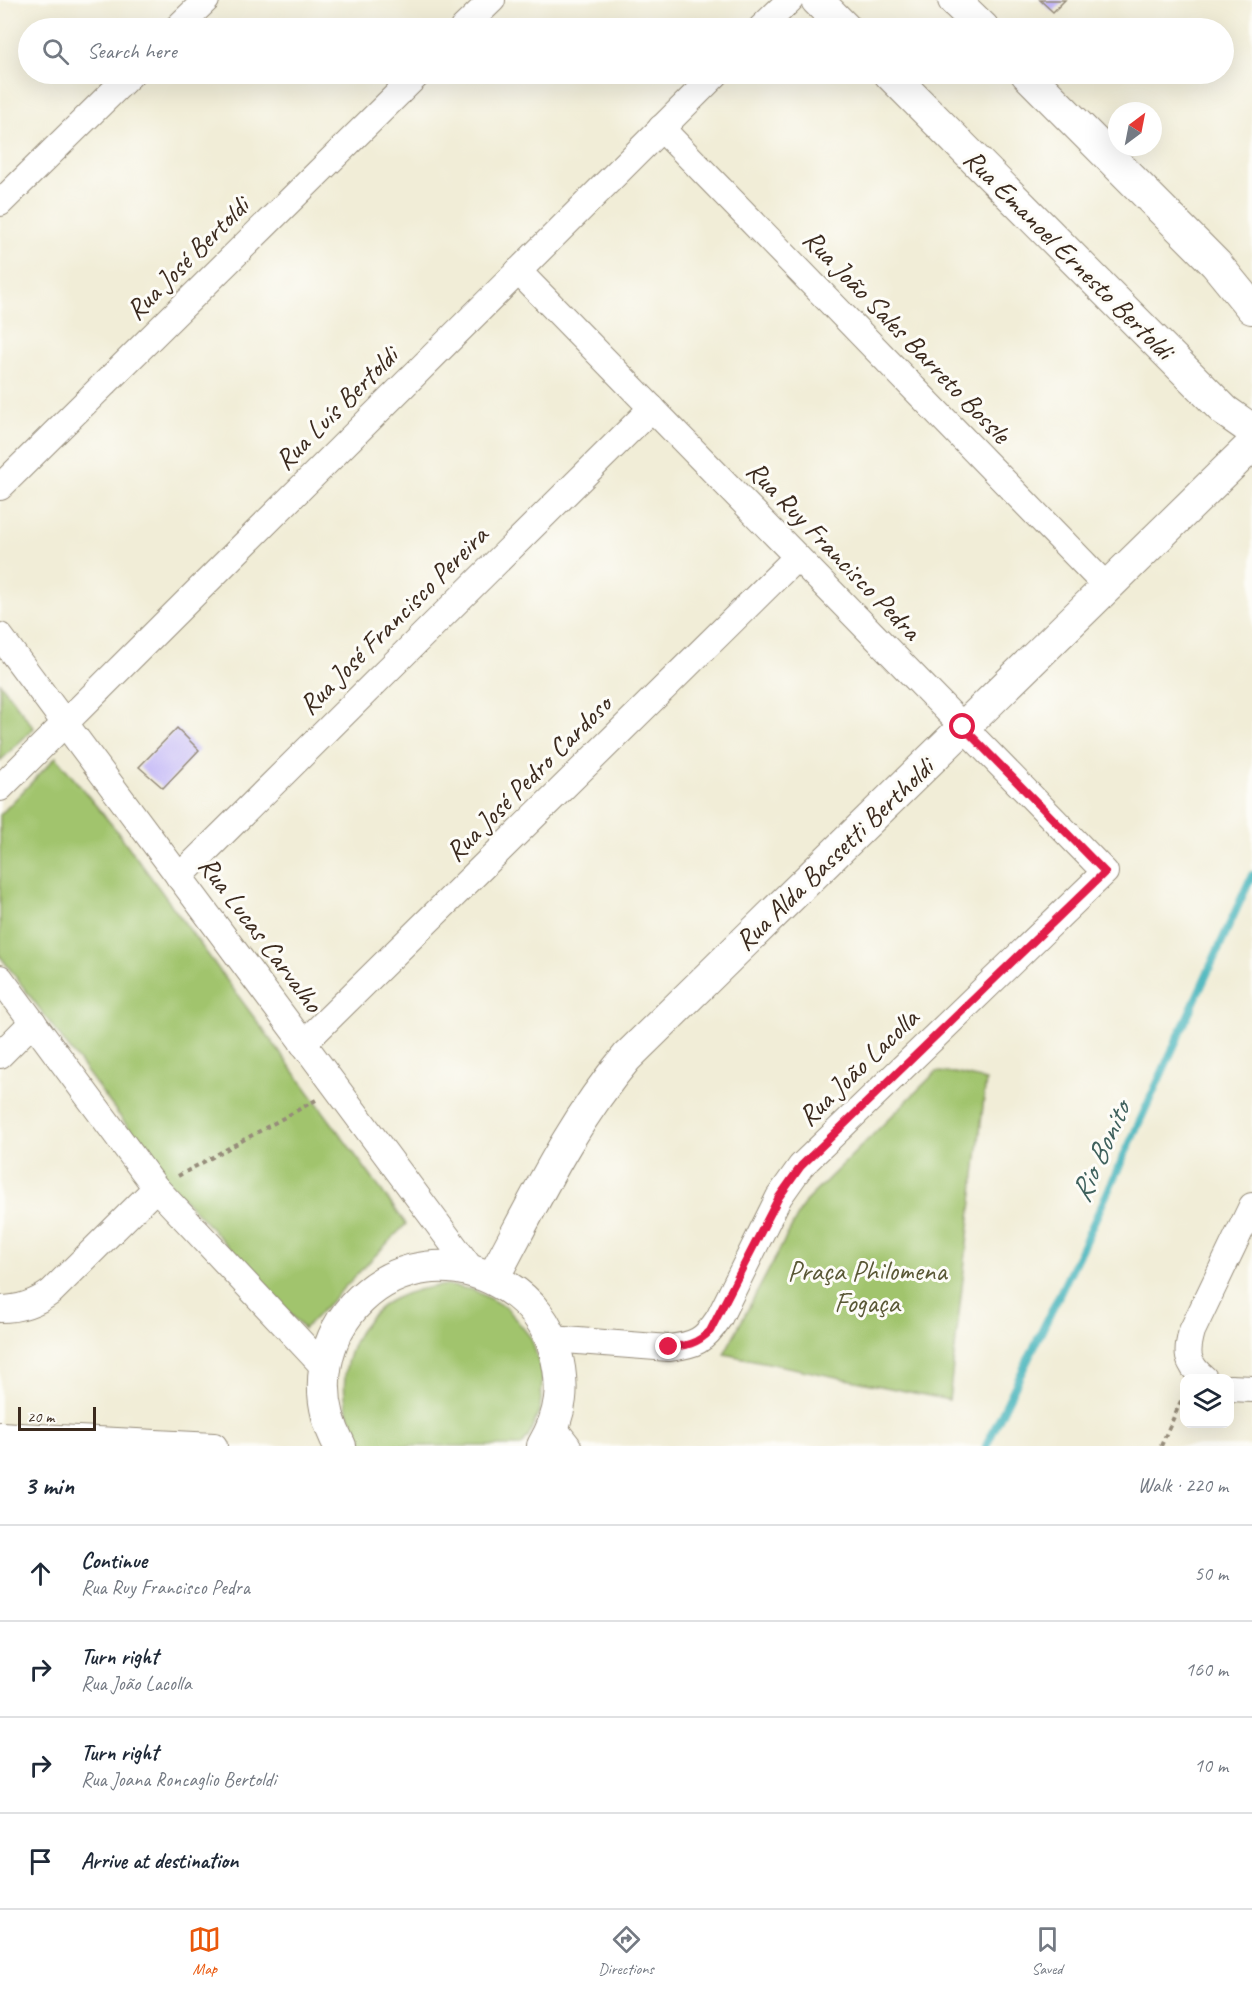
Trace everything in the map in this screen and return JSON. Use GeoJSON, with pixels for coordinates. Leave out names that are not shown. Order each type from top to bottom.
{"type":"FeatureCollection","features":[{"type":"Feature","properties":{"kind":"street"},"geometry":{"type":"LineString","coordinates":[[187,18],[206,0]]}},
{"type":"Feature","properties":{"kind":"street"},"geometry":{"type":"LineString","coordinates":[[473,18],[492,0]]}},
{"type":"Feature","properties":{"kind":"street"},"geometry":{"type":"LineString","coordinates":[[771,18],[790,0]]}},
{"type":"Feature","properties":{"kind":"street"},"geometry":{"type":"LineString","coordinates":[[817,0],[835,18]]}},
{"type":"Feature","properties":{"kind":"street"},"geometry":{"type":"LineString","coordinates":[[954,0],[972,18]]}},
{"type":"Feature","properties":{"kind":"street"},"geometry":{"type":"LineString","coordinates":[[0,203],[121,84]]}},
{"type":"Feature","properties":{"kind":"street","name":"Rua José Bertoldi"},"geometry":{"type":"LineString","coordinates":[[0,487],[408,84]]}},
{"type":"Feature","properties":{"kind":"street","name":"Rua Luís Bertoldi"},"geometry":{"type":"LineString","coordinates":[[0,788],[706,84]]}},
{"type":"Feature","properties":{"kind":"street","name":"Rua Emanoel Ernesto Bertoldi"},"geometry":{"type":"LineString","coordinates":[[900,84],[1225,411],[1252,430]]}},
{"type":"Feature","properties":{"kind":"street"},"geometry":{"type":"LineString","coordinates":[[1037,84],[1216,264],[1252,308]]}},
{"type":"Feature","properties":{"kind":"street","name":"Rua João Sales Barreto Bossle"},"geometry":{"type":"LineString","coordinates":[[661,128],[1107,587]]}},
{"type":"Feature","properties":{"kind":"street","name":"Rua Ruy Francisco Pedra"},"geometry":{"type":"LineString","coordinates":[[518,271],[1105,872]]}},
{"type":"Feature","properties":{"kind":"street","name":"Rua José Francisco Pereira"},"geometry":{"type":"LineString","coordinates":[[179,877],[652,408]]}},
{"type":"Feature","properties":{"kind":"street","name":"Rua Alda Bassetti Bertholdi"},"geometry":{"type":"LineString","coordinates":[[482,1274],[584,1114],[612,1075],[654,1030],[1252,445]]}},
{"type":"Feature","properties":{"kind":"street","name":"Rua José Pedro Cardoso"},"geometry":{"type":"LineString","coordinates":[[303,1044],[797,557]]}},
{"type":"Feature","properties":{"kind":"street","name":"Rua Lucas Carvalho"},"geometry":{"type":"LineString","coordinates":[[0,636],[303,1044],[482,1274]]}},
{"type":"Feature","properties":{"kind":"street","name":"Rua João Lacolla"},"geometry":{"type":"LineString","coordinates":[[552,1339],[669,1347],[688,1346],[700,1341],[718,1318],[779,1197],[801,1166],[1105,872]]}},
{"type":"Feature","properties":{"kind":"street"},"geometry":{"type":"LineString","coordinates":[[0,978],[156,1188],[324,1367]]}},
{"type":"Feature","properties":{"kind":"street"},"geometry":{"type":"LineString","coordinates":[[0,1055],[33,1022]]}},
{"type":"Feature","properties":{"kind":"street"},"geometry":{"type":"LineString","coordinates":[[0,1310],[29,1305],[51,1292],[156,1188]]}},
{"type":"Feature","properties":{"kind":"street"},"geometry":{"type":"LineString","coordinates":[[1192,1374],[1188,1357],[1188,1345],[1192,1331],[1252,1206]]}},
{"type":"Feature","properties":{"kind":"street"},"geometry":{"type":"LineString","coordinates":[[340,1446],[332,1431],[324,1400],[324,1367],[334,1335],[351,1308],[376,1286],[406,1272],[439,1266],[482,1274],[517,1293],[537,1314],[552,1339],[560,1368],[561,1398],[555,1440]]}},
{"type":"Feature","properties":{"kind":"street"},"geometry":{"type":"LineString","coordinates":[[1234,1388],[1252,1389]]}},
{"type":"Feature","properties":{"kind":"street"},"geometry":{"type":"LineString","coordinates":[[0,1435],[214,1446]]}},
{"type":"Feature","properties":{"kind":"path"},"geometry":{"type":"LineString","coordinates":[[156,1188],[337,1089]]}},
{"type":"Feature","properties":{"kind":"path"},"geometry":{"type":"LineString","coordinates":[[1161,1446],[1180,1409]]}},
{"type":"Feature","properties":{"kind":"green space"},"geometry":{"type":"Polygon","coordinates":[[[0,683],[34,728],[0,761],[0,683]]]}},
{"type":"Feature","properties":{"kind":"green space"},"geometry":{"type":"Polygon","coordinates":[[[56,757],[117,831],[406,1224],[304,1329],[172,1186],[0,956],[0,815],[56,757]]]}},
{"type":"Feature","properties":{"kind":"green space","name":"Praça Philomena Fogaça"},"geometry":{"type":"Polygon","coordinates":[[[936,1072],[955,1073],[986,1080],[949,1400],[724,1354],[805,1202],[936,1072]]]}},
{"type":"Feature","properties":{"kind":"green space"},"geometry":{"type":"Polygon","coordinates":[[[446,1285],[474,1290],[507,1308],[531,1338],[543,1375],[540,1409],[529,1436],[521,1446],[366,1446],[352,1422],[345,1396],[346,1368],[355,1340],[371,1316],[394,1299],[419,1289],[446,1285]]]}},
{"type":"Feature","properties":{"kind":"building"},"geometry":{"type":"Polygon","coordinates":[[[1040,0],[1065,0],[1053,12],[1040,0]]]}},
{"type":"Feature","properties":{"kind":"building"},"geometry":{"type":"Polygon","coordinates":[[[177,728],[199,750],[163,788],[139,767],[177,728]]]}},
{"type":"Feature","properties":{"kind":"waterway","name":"Rio Bonito"},"geometry":{"type":"LineString","coordinates":[[986,1446],[1082,1248],[1252,875]]}},
{"type":"Feature","properties":{"kind":"route"},"geometry":{"type":"LineString","coordinates":[[669,1347],[688,1346],[700,1341],[710,1331],[779,1197],[801,1166],[1105,872],[963,727]]}}]}
